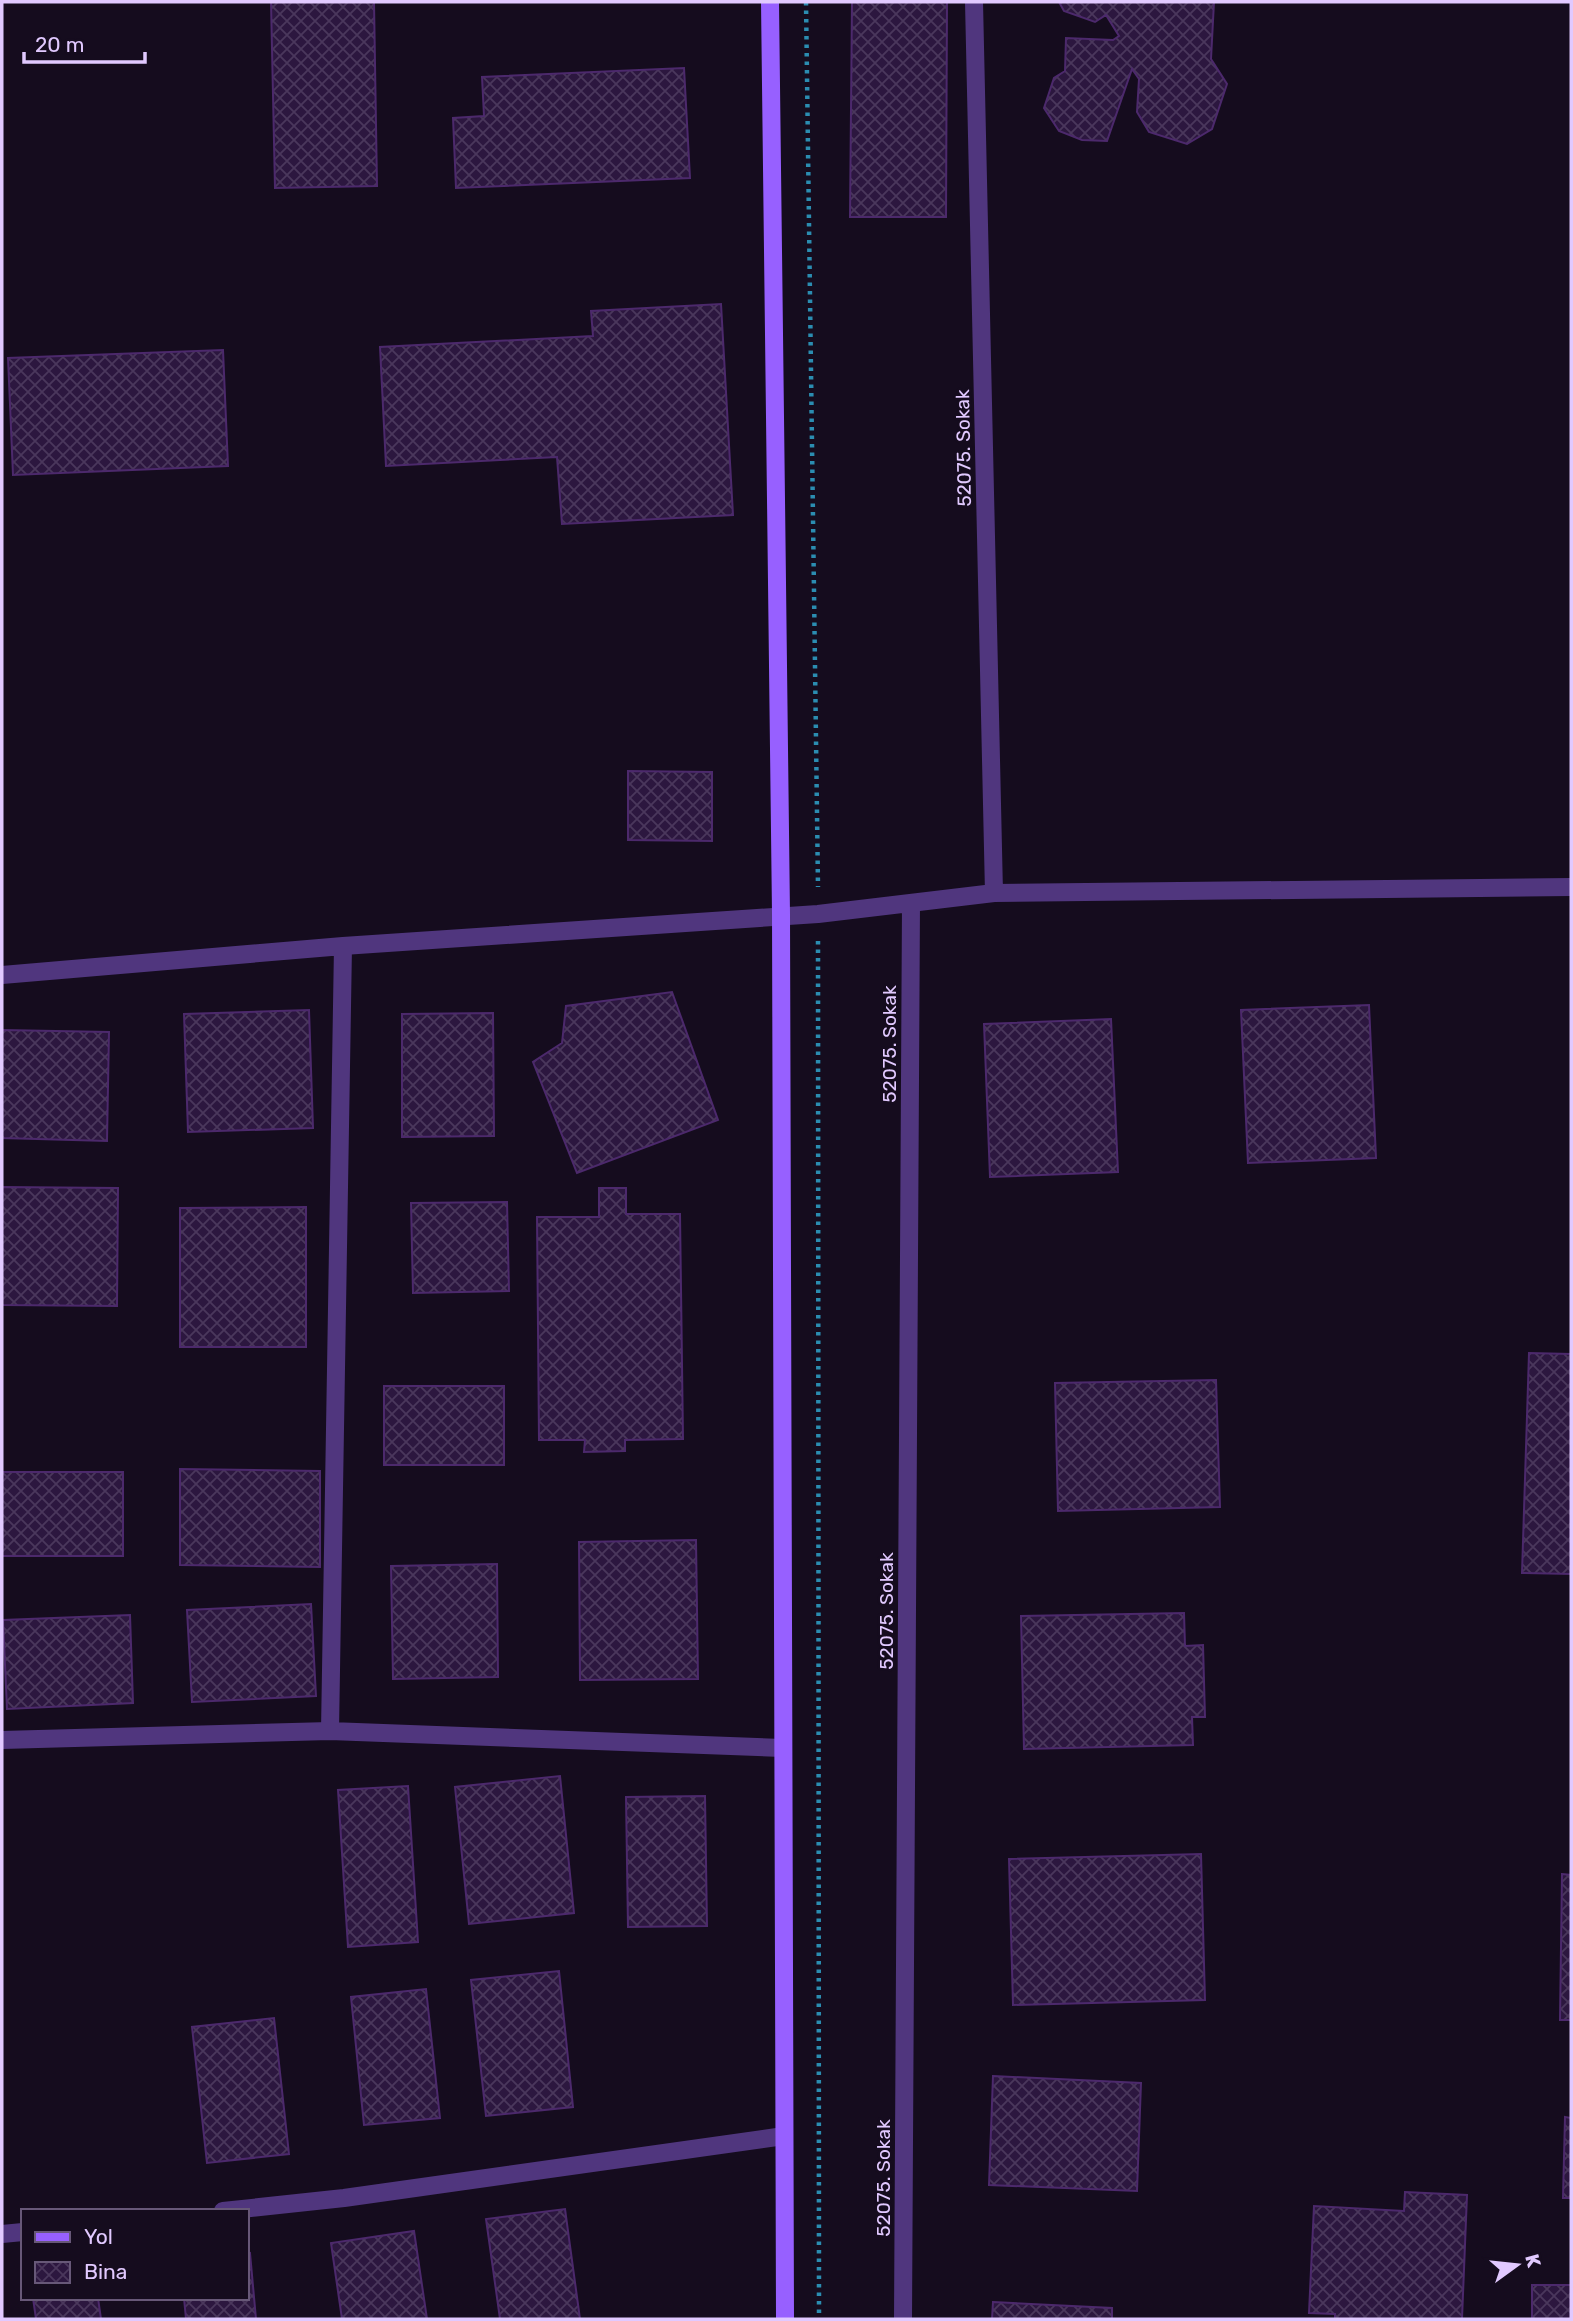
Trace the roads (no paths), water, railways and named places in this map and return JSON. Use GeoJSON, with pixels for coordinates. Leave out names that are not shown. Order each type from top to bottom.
{"type":"FeatureCollection","features":[{"type":"Feature","properties":{"kind":"street"},"geometry":{"type":"LineString","coordinates":[[769,2],[781,914],[785,2319]]}},
{"type":"Feature","properties":{"kind":"street","name":"52075. Sokak"},"geometry":{"type":"LineString","coordinates":[[974,2],[995,894]]}},
{"type":"Feature","properties":{"kind":"street"},"geometry":{"type":"LineString","coordinates":[[2,975],[343,946],[781,914],[818,914],[995,894],[1571,887]]}},
{"type":"Feature","properties":{"kind":"street","name":"52075. Sokak"},"geometry":{"type":"LineString","coordinates":[[903,2319],[911,903]]}},
{"type":"Feature","properties":{"kind":"street"},"geometry":{"type":"LineString","coordinates":[[330,1731],[343,946]]}},
{"type":"Feature","properties":{"kind":"street"},"geometry":{"type":"LineString","coordinates":[[2,1740],[330,1731],[782,1748]]}},
{"type":"Feature","properties":{"kind":"street"},"geometry":{"type":"LineString","coordinates":[[242,2209],[344,2198],[784,2136]]}},
{"type":"Feature","properties":{"kind":"street"},"geometry":{"type":"LineString","coordinates":[[2,2234],[21,2232]]}}]}
